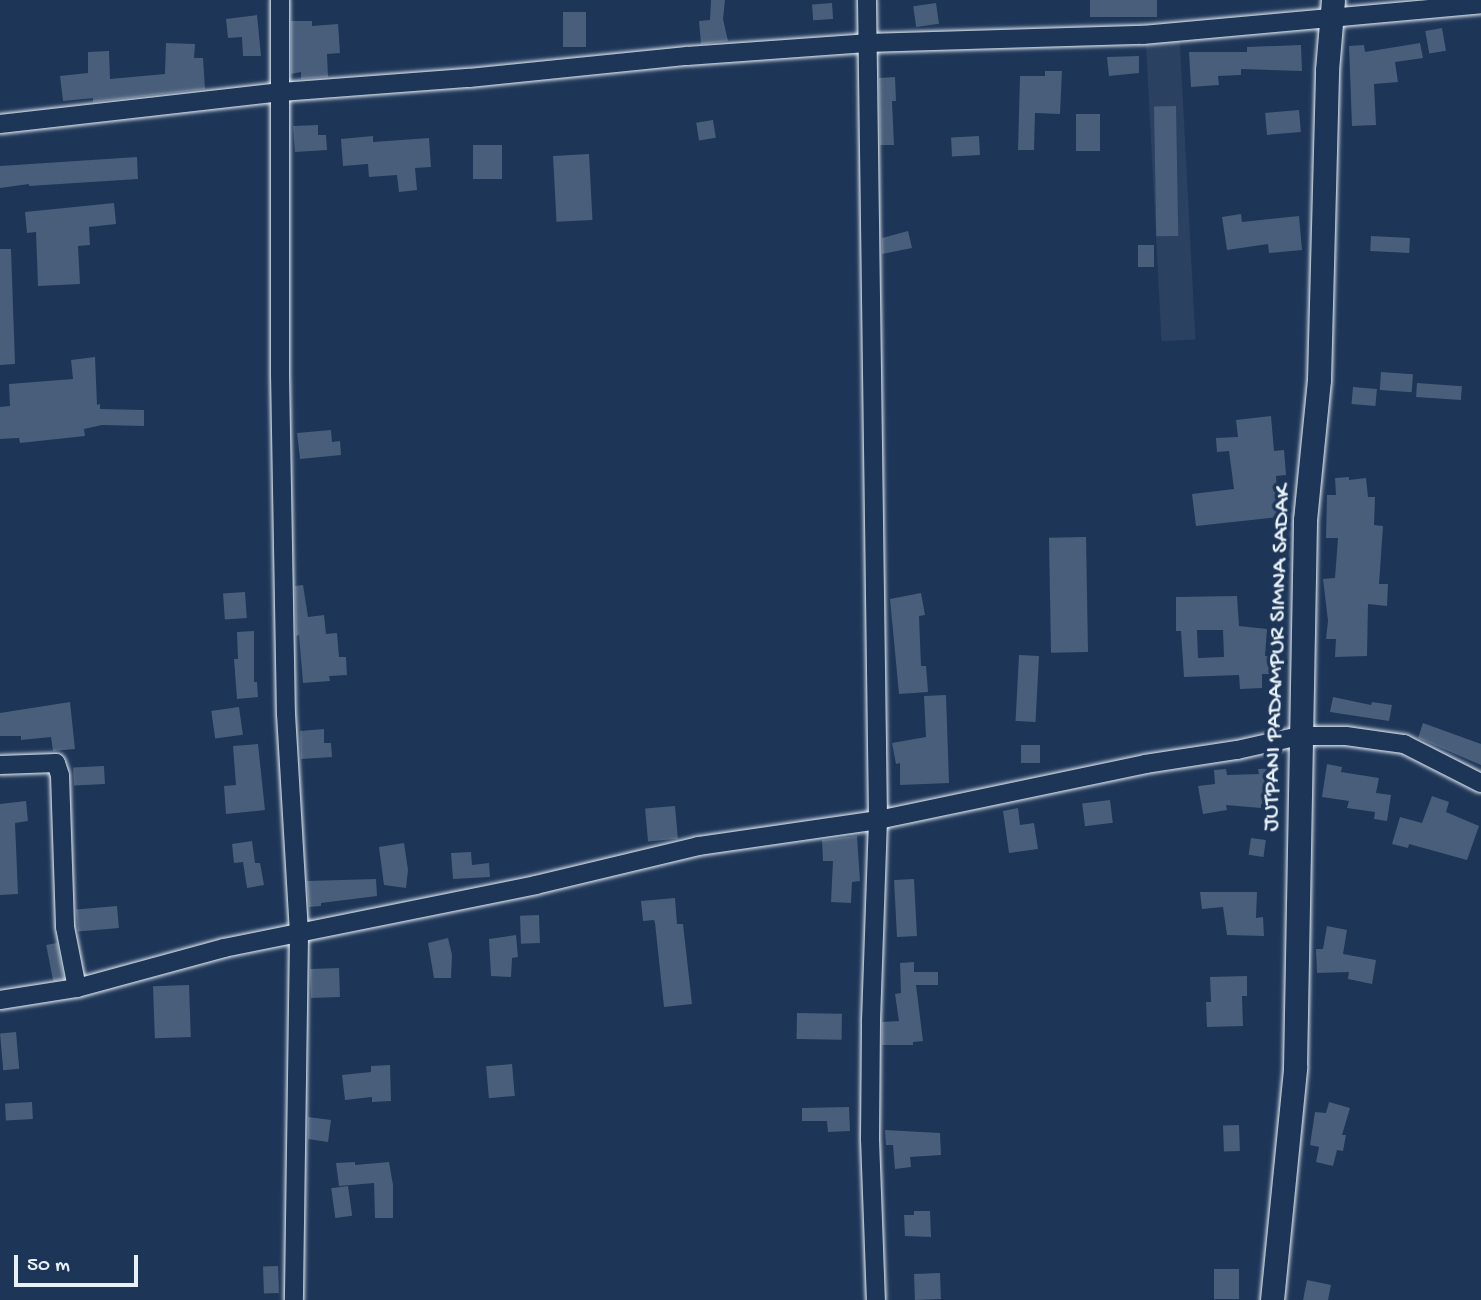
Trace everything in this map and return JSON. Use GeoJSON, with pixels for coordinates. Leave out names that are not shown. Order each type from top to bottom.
{"type":"FeatureCollection","features":[{"type":"Feature","properties":{"kind":"street"},"geometry":{"type":"LineString","coordinates":[[281,0],[280,374],[286,714],[299,934],[294,1300]]}},
{"type":"Feature","properties":{"kind":"street"},"geometry":{"type":"LineString","coordinates":[[867,0],[878,820],[870,1023],[870,1139],[876,1300]]}},
{"type":"Feature","properties":{"kind":"street"},"geometry":{"type":"LineString","coordinates":[[0,124],[281,92],[867,43],[1143,36],[1333,8],[1481,4]]}},
{"type":"Feature","properties":{"kind":"street","name":"JUTPANI PADAMPUR SIMNA SADAK"},"geometry":{"type":"LineString","coordinates":[[1272,1300],[1295,1068],[1299,736],[1306,589],[1305,520],[1319,380],[1328,70],[1333,8]]}},
{"type":"Feature","properties":{"kind":"street"},"geometry":{"type":"LineString","coordinates":[[0,1000],[77,988],[224,948],[536,885],[698,846],[878,820],[1145,764],[1237,750],[1299,736],[1346,736],[1404,744],[1481,783]]}},
{"type":"Feature","properties":{"kind":"street"},"geometry":{"type":"LineString","coordinates":[[0,765],[56,763],[60,775],[65,927],[77,988]]}},
{"type":"Feature","properties":{"kind":"shaded area"},"geometry":{"type":"Polygon","coordinates":[[[1179,25],[1195,340],[1162,341],[1145,27],[1179,25]]]}},
{"type":"Feature","properties":{"kind":"building"},"geometry":{"type":"Polygon","coordinates":[[[711,0],[725,0],[723,19],[728,41],[701,44],[699,21],[710,20],[711,0]]]}},
{"type":"Feature","properties":{"kind":"building"},"geometry":{"type":"Polygon","coordinates":[[[1090,0],[1157,0],[1157,17],[1090,17],[1090,0]]]}},
{"type":"Feature","properties":{"kind":"building"},"geometry":{"type":"Polygon","coordinates":[[[832,3],[833,19],[813,20],[812,4],[832,3]]]}},
{"type":"Feature","properties":{"kind":"building"},"geometry":{"type":"Polygon","coordinates":[[[936,3],[939,24],[916,27],[913,6],[936,3]]]}},
{"type":"Feature","properties":{"kind":"building"},"geometry":{"type":"Polygon","coordinates":[[[563,12],[586,12],[586,47],[563,47],[563,12]]]}},
{"type":"Feature","properties":{"kind":"building"},"geometry":{"type":"Polygon","coordinates":[[[257,15],[261,56],[243,56],[242,37],[228,38],[226,19],[257,15]]]}},
{"type":"Feature","properties":{"kind":"building"},"geometry":{"type":"Polygon","coordinates":[[[291,21],[312,21],[312,26],[338,24],[340,53],[327,54],[328,77],[301,79],[301,72],[291,74],[291,21]]]}},
{"type":"Feature","properties":{"kind":"building"},"geometry":{"type":"Polygon","coordinates":[[[1442,28],[1446,51],[1429,54],[1425,31],[1442,28]]]}},
{"type":"Feature","properties":{"kind":"building"},"geometry":{"type":"Polygon","coordinates":[[[166,43],[195,44],[194,58],[203,58],[205,89],[93,102],[93,98],[63,101],[60,76],[88,73],[88,52],[109,51],[110,79],[165,74],[166,43]]]}},
{"type":"Feature","properties":{"kind":"building"},"geometry":{"type":"Polygon","coordinates":[[[1420,43],[1423,58],[1395,62],[1398,82],[1374,84],[1376,125],[1352,126],[1349,46],[1364,45],[1365,52],[1420,43]]]}},
{"type":"Feature","properties":{"kind":"building"},"geometry":{"type":"Polygon","coordinates":[[[1301,45],[1302,71],[1241,69],[1241,75],[1218,76],[1219,85],[1191,87],[1189,52],[1247,52],[1247,47],[1301,45]]]}},
{"type":"Feature","properties":{"kind":"building"},"geometry":{"type":"Polygon","coordinates":[[[1139,56],[1139,73],[1109,76],[1107,57],[1139,56]]]}},
{"type":"Feature","properties":{"kind":"building"},"geometry":{"type":"Polygon","coordinates":[[[1045,71],[1062,71],[1060,114],[1035,113],[1034,150],[1018,150],[1020,76],[1045,76],[1045,71]]]}},
{"type":"Feature","properties":{"kind":"building"},"geometry":{"type":"Polygon","coordinates":[[[895,77],[896,101],[892,101],[894,145],[880,145],[879,78],[895,77]]]}},
{"type":"Feature","properties":{"kind":"building"},"geometry":{"type":"Polygon","coordinates":[[[1154,106],[1176,106],[1178,236],[1156,236],[1154,106]]]}},
{"type":"Feature","properties":{"kind":"building"},"geometry":{"type":"Polygon","coordinates":[[[1299,110],[1301,132],[1267,135],[1265,113],[1299,110]]]}},
{"type":"Feature","properties":{"kind":"building"},"geometry":{"type":"Polygon","coordinates":[[[1076,114],[1100,114],[1100,151],[1076,151],[1076,114]]]}},
{"type":"Feature","properties":{"kind":"building"},"geometry":{"type":"Polygon","coordinates":[[[713,120],[716,138],[699,140],[696,123],[713,120]]]}},
{"type":"Feature","properties":{"kind":"building"},"geometry":{"type":"Polygon","coordinates":[[[318,125],[318,135],[326,135],[327,150],[295,152],[293,126],[318,125]]]}},
{"type":"Feature","properties":{"kind":"building"},"geometry":{"type":"Polygon","coordinates":[[[373,136],[373,142],[429,138],[431,167],[415,168],[417,190],[399,192],[397,175],[369,177],[368,164],[343,166],[341,139],[373,136]]]}},
{"type":"Feature","properties":{"kind":"building"},"geometry":{"type":"Polygon","coordinates":[[[979,136],[980,155],[952,156],[951,137],[979,136]]]}},
{"type":"Feature","properties":{"kind":"building"},"geometry":{"type":"Polygon","coordinates":[[[473,145],[502,145],[502,179],[473,179],[473,145]]]}},
{"type":"Feature","properties":{"kind":"building"},"geometry":{"type":"Polygon","coordinates":[[[589,154],[592,220],[557,222],[553,156],[589,154]]]}},
{"type":"Feature","properties":{"kind":"building"},"geometry":{"type":"Polygon","coordinates":[[[137,157],[138,179],[29,184],[0,188],[0,166],[137,157]]]}},
{"type":"Feature","properties":{"kind":"building"},"geometry":{"type":"Polygon","coordinates":[[[114,203],[116,224],[89,227],[90,245],[78,246],[80,284],[38,286],[36,232],[27,233],[25,212],[114,203]]]}},
{"type":"Feature","properties":{"kind":"building"},"geometry":{"type":"Polygon","coordinates":[[[1241,214],[1242,222],[1299,216],[1302,250],[1269,253],[1268,244],[1227,250],[1222,217],[1241,214]]]}},
{"type":"Feature","properties":{"kind":"building"},"geometry":{"type":"Polygon","coordinates":[[[908,231],[912,248],[882,254],[882,238],[908,231]]]}},
{"type":"Feature","properties":{"kind":"building"},"geometry":{"type":"Polygon","coordinates":[[[1371,236],[1410,238],[1409,253],[1370,251],[1371,236]]]}},
{"type":"Feature","properties":{"kind":"building"},"geometry":{"type":"Polygon","coordinates":[[[1138,245],[1154,245],[1154,267],[1138,267],[1138,245]]]}},
{"type":"Feature","properties":{"kind":"building"},"geometry":{"type":"Polygon","coordinates":[[[0,249],[11,249],[15,364],[0,365],[0,249]]]}},
{"type":"Feature","properties":{"kind":"building"},"geometry":{"type":"Polygon","coordinates":[[[95,357],[97,405],[100,404],[100,409],[144,410],[144,426],[102,425],[84,429],[85,436],[20,443],[19,438],[0,439],[0,407],[10,406],[9,384],[73,379],[71,360],[95,357]]]}},
{"type":"Feature","properties":{"kind":"building"},"geometry":{"type":"Polygon","coordinates":[[[1381,372],[1413,374],[1412,392],[1380,390],[1381,372]]]}},
{"type":"Feature","properties":{"kind":"building"},"geometry":{"type":"Polygon","coordinates":[[[1417,383],[1462,386],[1461,400],[1416,397],[1417,383]]]}},
{"type":"Feature","properties":{"kind":"building"},"geometry":{"type":"Polygon","coordinates":[[[1353,387],[1377,389],[1375,406],[1352,404],[1353,387]]]}},
{"type":"Feature","properties":{"kind":"building"},"geometry":{"type":"Polygon","coordinates":[[[1271,416],[1274,451],[1284,450],[1286,475],[1276,476],[1279,517],[1196,526],[1192,494],[1234,489],[1229,451],[1217,452],[1216,438],[1238,437],[1236,420],[1271,416]]]}},
{"type":"Feature","properties":{"kind":"building"},"geometry":{"type":"Polygon","coordinates":[[[331,430],[332,442],[340,441],[341,455],[300,459],[297,433],[331,430]]]}},
{"type":"Feature","properties":{"kind":"building"},"geometry":{"type":"Polygon","coordinates":[[[1349,477],[1349,480],[1366,478],[1368,497],[1375,497],[1374,525],[1383,526],[1379,584],[1388,584],[1387,606],[1368,604],[1367,656],[1335,657],[1336,639],[1326,639],[1328,621],[1323,579],[1335,578],[1338,538],[1326,538],[1327,495],[1336,495],[1335,478],[1349,477]]]}},
{"type":"Feature","properties":{"kind":"building"},"geometry":{"type":"Polygon","coordinates":[[[1086,537],[1088,652],[1051,653],[1049,538],[1086,537]]]}},
{"type":"Feature","properties":{"kind":"building"},"geometry":{"type":"Polygon","coordinates":[[[303,585],[308,617],[324,615],[326,634],[337,633],[339,657],[346,657],[347,675],[329,676],[330,681],[303,683],[299,635],[296,636],[295,586],[303,585]]]}},
{"type":"Feature","properties":{"kind":"building"},"geometry":{"type":"Polygon","coordinates":[[[245,592],[247,618],[225,619],[223,594],[245,592]]]}},
{"type":"Feature","properties":{"kind":"building"},"geometry":{"type":"Polygon","coordinates":[[[921,593],[925,615],[919,616],[921,666],[926,666],[928,692],[899,694],[890,599],[921,593]]]}},
{"type":"Feature","properties":{"kind":"building"},"geometry":{"type":"Polygon","coordinates":[[[1237,596],[1239,626],[1267,629],[1265,656],[1273,656],[1274,674],[1262,674],[1262,688],[1240,689],[1239,675],[1184,677],[1181,631],[1176,631],[1176,597],[1237,596]],[[1197,630],[1198,658],[1224,657],[1223,630],[1197,630]]]}},
{"type":"Feature","properties":{"kind":"building"},"geometry":{"type":"Polygon","coordinates":[[[254,631],[254,682],[257,682],[258,697],[237,699],[234,659],[238,659],[237,632],[254,631]]]}},
{"type":"Feature","properties":{"kind":"building"},"geometry":{"type":"Polygon","coordinates":[[[1019,655],[1039,656],[1036,722],[1016,721],[1019,655]]]}},
{"type":"Feature","properties":{"kind":"building"},"geometry":{"type":"Polygon","coordinates":[[[946,695],[949,783],[900,785],[900,763],[896,764],[892,743],[926,737],[924,696],[946,695]]]}},
{"type":"Feature","properties":{"kind":"building"},"geometry":{"type":"Polygon","coordinates":[[[1333,697],[1371,705],[1372,702],[1392,705],[1389,721],[1330,712],[1333,697]]]}},
{"type":"Feature","properties":{"kind":"building"},"geometry":{"type":"Polygon","coordinates":[[[70,702],[75,749],[53,751],[51,737],[21,740],[21,736],[0,736],[0,713],[70,702]]]}},
{"type":"Feature","properties":{"kind":"building"},"geometry":{"type":"Polygon","coordinates":[[[239,707],[243,735],[215,739],[211,711],[239,707]]]}},
{"type":"Feature","properties":{"kind":"building"},"geometry":{"type":"Polygon","coordinates":[[[1423,723],[1481,744],[1481,765],[1418,738],[1423,723]]]}},
{"type":"Feature","properties":{"kind":"building"},"geometry":{"type":"Polygon","coordinates":[[[324,729],[324,743],[331,743],[332,757],[301,759],[300,731],[324,729]]]}},
{"type":"Feature","properties":{"kind":"building"},"geometry":{"type":"Polygon","coordinates":[[[258,744],[265,810],[226,814],[224,786],[236,785],[233,746],[258,744]]]}},
{"type":"Feature","properties":{"kind":"building"},"geometry":{"type":"Polygon","coordinates":[[[1021,745],[1040,745],[1040,763],[1021,763],[1021,745]]]}},
{"type":"Feature","properties":{"kind":"building"},"geometry":{"type":"Polygon","coordinates":[[[1327,764],[1342,767],[1341,772],[1379,778],[1376,793],[1391,795],[1387,821],[1374,819],[1375,812],[1347,808],[1349,801],[1322,797],[1327,764]]]}},
{"type":"Feature","properties":{"kind":"building"},"geometry":{"type":"Polygon","coordinates":[[[104,766],[105,784],[74,786],[73,768],[104,766]]]}},
{"type":"Feature","properties":{"kind":"building"},"geometry":{"type":"Polygon","coordinates":[[[1275,768],[1275,787],[1278,786],[1281,799],[1261,804],[1261,808],[1226,805],[1227,810],[1203,814],[1198,786],[1215,784],[1214,770],[1226,769],[1227,775],[1259,774],[1258,769],[1275,768]]]}},
{"type":"Feature","properties":{"kind":"building"},"geometry":{"type":"Polygon","coordinates":[[[1432,796],[1449,802],[1446,812],[1479,826],[1467,860],[1409,844],[1408,848],[1392,844],[1400,817],[1422,823],[1432,796]]]}},
{"type":"Feature","properties":{"kind":"building"},"geometry":{"type":"Polygon","coordinates":[[[1110,800],[1113,823],[1085,826],[1082,803],[1110,800]]]}},
{"type":"Feature","properties":{"kind":"building"},"geometry":{"type":"Polygon","coordinates":[[[26,801],[28,821],[15,823],[18,894],[0,895],[0,804],[26,801]]]}},
{"type":"Feature","properties":{"kind":"building"},"geometry":{"type":"Polygon","coordinates":[[[675,806],[678,839],[648,841],[645,809],[675,806]]]}},
{"type":"Feature","properties":{"kind":"building"},"geometry":{"type":"Polygon","coordinates":[[[1018,808],[1020,825],[1034,823],[1038,849],[1009,853],[1003,811],[1018,808]]]}},
{"type":"Feature","properties":{"kind":"building"},"geometry":{"type":"Polygon","coordinates":[[[857,836],[860,881],[852,882],[851,903],[831,902],[833,861],[823,861],[822,840],[857,836]]]}},
{"type":"Feature","properties":{"kind":"building"},"geometry":{"type":"Polygon","coordinates":[[[1251,838],[1266,840],[1263,857],[1249,855],[1251,838]]]}},
{"type":"Feature","properties":{"kind":"building"},"geometry":{"type":"Polygon","coordinates":[[[252,841],[255,863],[260,863],[264,885],[247,888],[243,862],[234,863],[232,844],[252,841]]]}},
{"type":"Feature","properties":{"kind":"building"},"geometry":{"type":"Polygon","coordinates":[[[404,843],[408,870],[406,888],[384,885],[379,847],[404,843]]]}},
{"type":"Feature","properties":{"kind":"building"},"geometry":{"type":"Polygon","coordinates":[[[471,852],[472,865],[489,863],[490,877],[453,879],[451,853],[471,852]]]}},
{"type":"Feature","properties":{"kind":"building"},"geometry":{"type":"Polygon","coordinates":[[[376,879],[377,896],[309,907],[307,881],[376,879]]]}},
{"type":"Feature","properties":{"kind":"building"},"geometry":{"type":"Polygon","coordinates":[[[914,879],[917,936],[897,937],[894,880],[914,879]]]}},
{"type":"Feature","properties":{"kind":"building"},"geometry":{"type":"Polygon","coordinates":[[[1200,892],[1257,892],[1256,918],[1263,917],[1264,936],[1227,935],[1223,907],[1202,909],[1200,892]]]}},
{"type":"Feature","properties":{"kind":"building"},"geometry":{"type":"Polygon","coordinates":[[[675,898],[677,924],[683,924],[692,1004],[664,1007],[655,923],[654,920],[643,921],[641,901],[675,898]]]}},
{"type":"Feature","properties":{"kind":"building"},"geometry":{"type":"Polygon","coordinates":[[[117,906],[119,928],[78,931],[76,910],[117,906]]]}},
{"type":"Feature","properties":{"kind":"building"},"geometry":{"type":"Polygon","coordinates":[[[539,915],[540,943],[521,944],[520,916],[539,915]]]}},
{"type":"Feature","properties":{"kind":"building"},"geometry":{"type":"Polygon","coordinates":[[[1327,926],[1347,930],[1343,954],[1376,960],[1372,984],[1348,979],[1349,972],[1317,973],[1316,949],[1323,949],[1327,926]]]}},
{"type":"Feature","properties":{"kind":"building"},"geometry":{"type":"Polygon","coordinates":[[[516,935],[518,957],[512,958],[511,977],[491,976],[489,939],[516,935]]]}},
{"type":"Feature","properties":{"kind":"building"},"geometry":{"type":"Polygon","coordinates":[[[448,938],[452,955],[451,978],[434,978],[428,943],[448,938]]]}},
{"type":"Feature","properties":{"kind":"building"},"geometry":{"type":"Polygon","coordinates":[[[57,943],[64,979],[53,981],[46,945],[57,943]]]}},
{"type":"Feature","properties":{"kind":"building"},"geometry":{"type":"Polygon","coordinates":[[[914,962],[914,972],[938,972],[938,985],[916,985],[923,1041],[913,1042],[913,1045],[882,1045],[882,1022],[899,1021],[895,994],[901,993],[900,963],[914,962]]]}},
{"type":"Feature","properties":{"kind":"building"},"geometry":{"type":"Polygon","coordinates":[[[339,968],[340,997],[311,998],[310,969],[339,968]]]}},
{"type":"Feature","properties":{"kind":"building"},"geometry":{"type":"Polygon","coordinates":[[[1247,976],[1247,996],[1242,996],[1243,1026],[1207,1027],[1206,1002],[1211,1002],[1210,977],[1247,976]]]}},
{"type":"Feature","properties":{"kind":"building"},"geometry":{"type":"Polygon","coordinates":[[[189,985],[191,1037],[155,1038],[153,986],[189,985]]]}},
{"type":"Feature","properties":{"kind":"building"},"geometry":{"type":"Polygon","coordinates":[[[797,1013],[842,1014],[842,1040],[797,1039],[797,1013]]]}},
{"type":"Feature","properties":{"kind":"building"},"geometry":{"type":"Polygon","coordinates":[[[16,1032],[19,1069],[3,1070],[0,1033],[16,1032]]]}},
{"type":"Feature","properties":{"kind":"building"},"geometry":{"type":"Polygon","coordinates":[[[512,1064],[515,1096],[489,1098],[486,1066],[512,1064]]]}},
{"type":"Feature","properties":{"kind":"building"},"geometry":{"type":"Polygon","coordinates":[[[390,1065],[391,1101],[372,1102],[372,1097],[345,1100],[342,1075],[371,1072],[371,1066],[390,1065]]]}},
{"type":"Feature","properties":{"kind":"building"},"geometry":{"type":"Polygon","coordinates":[[[32,1102],[33,1119],[6,1120],[5,1103],[32,1102]]]}},
{"type":"Feature","properties":{"kind":"building"},"geometry":{"type":"Polygon","coordinates":[[[1329,1102],[1350,1108],[1342,1135],[1346,1135],[1343,1151],[1337,1150],[1333,1166],[1316,1162],[1319,1147],[1310,1145],[1315,1112],[1326,1113],[1329,1102]]]}},
{"type":"Feature","properties":{"kind":"building"},"geometry":{"type":"Polygon","coordinates":[[[849,1107],[850,1131],[828,1132],[827,1121],[802,1121],[802,1108],[849,1107]]]}},
{"type":"Feature","properties":{"kind":"building"},"geometry":{"type":"Polygon","coordinates":[[[308,1117],[331,1120],[328,1142],[308,1139],[308,1117]]]}},
{"type":"Feature","properties":{"kind":"building"},"geometry":{"type":"Polygon","coordinates":[[[1239,1125],[1240,1151],[1224,1152],[1223,1126],[1239,1125]]]}},
{"type":"Feature","properties":{"kind":"building"},"geometry":{"type":"Polygon","coordinates":[[[885,1130],[940,1133],[941,1155],[910,1157],[911,1167],[895,1169],[893,1145],[886,1145],[885,1130]]]}},
{"type":"Feature","properties":{"kind":"building"},"geometry":{"type":"Polygon","coordinates":[[[355,1162],[355,1165],[389,1162],[393,1185],[393,1218],[375,1218],[374,1183],[339,1186],[336,1163],[355,1162]]]}},
{"type":"Feature","properties":{"kind":"building"},"geometry":{"type":"Polygon","coordinates":[[[348,1186],[352,1216],[335,1218],[331,1188],[348,1186]]]}},
{"type":"Feature","properties":{"kind":"building"},"geometry":{"type":"Polygon","coordinates":[[[914,1211],[930,1211],[931,1237],[905,1236],[904,1215],[914,1215],[914,1211]]]}},
{"type":"Feature","properties":{"kind":"building"},"geometry":{"type":"Polygon","coordinates":[[[278,1266],[279,1293],[264,1294],[263,1267],[278,1266]]]}},
{"type":"Feature","properties":{"kind":"building"},"geometry":{"type":"Polygon","coordinates":[[[1214,1269],[1239,1269],[1239,1299],[1214,1299],[1214,1269]]]}},
{"type":"Feature","properties":{"kind":"building"},"geometry":{"type":"Polygon","coordinates":[[[940,1273],[941,1299],[915,1300],[914,1274],[940,1273]]]}},
{"type":"Feature","properties":{"kind":"building"},"geometry":{"type":"Polygon","coordinates":[[[1307,1280],[1331,1285],[1328,1300],[1303,1300],[1307,1280]]]}}]}
